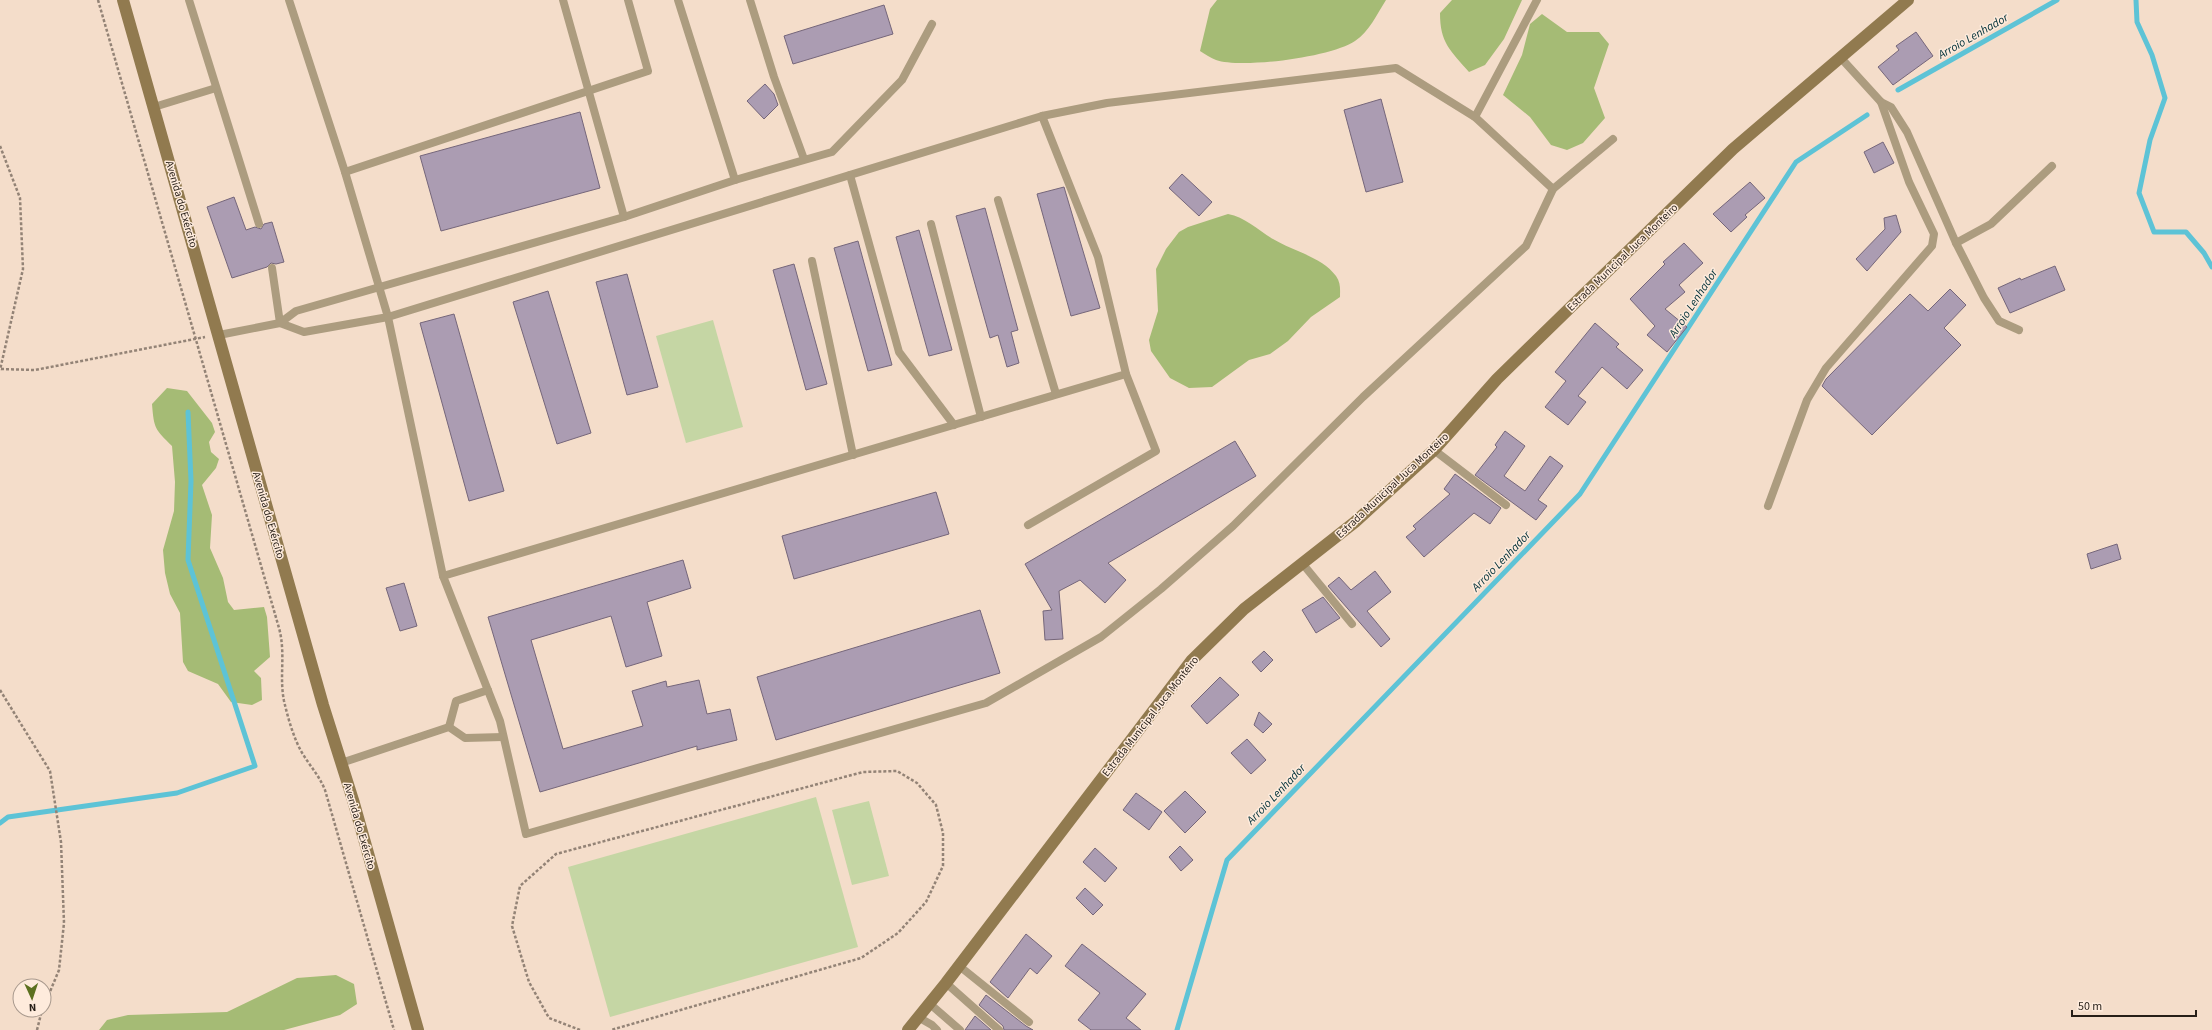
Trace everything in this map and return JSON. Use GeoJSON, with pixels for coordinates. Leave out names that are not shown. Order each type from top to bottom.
{"type":"FeatureCollection","features":[{"type":"Feature","properties":{"kind":"street","name":"Avenida do Exército"},"geometry":{"type":"LineString","coordinates":[[123,0],[219,335],[322,705],[341,763],[418,1030]]}},
{"type":"Feature","properties":{"kind":"street","name":"Estrada Municipal Juca Monteiro"},"geometry":{"type":"LineString","coordinates":[[908,1030],[930,1004],[958,965],[1192,660],[1244,609],[1355,522],[1434,450],[1497,378],[1727,155],[1908,0]]}},
{"type":"Feature","properties":{"kind":"lane"},"geometry":{"type":"LineString","coordinates":[[189,0],[259,224]]}},
{"type":"Feature","properties":{"kind":"lane"},"geometry":{"type":"LineString","coordinates":[[289,0],[344,172],[388,317],[443,576],[500,721],[526,834],[986,703],[1101,637],[1161,589],[1233,526],[1363,397],[1526,246],[1552,189],[1613,139]]}},
{"type":"Feature","properties":{"kind":"lane"},"geometry":{"type":"LineString","coordinates":[[563,0],[624,217]]}},
{"type":"Feature","properties":{"kind":"lane"},"geometry":{"type":"LineString","coordinates":[[344,172],[648,71],[628,0]]}},
{"type":"Feature","properties":{"kind":"lane"},"geometry":{"type":"LineString","coordinates":[[678,0],[735,180]]}},
{"type":"Feature","properties":{"kind":"lane"},"geometry":{"type":"LineString","coordinates":[[750,0],[774,77],[804,159]]}},
{"type":"Feature","properties":{"kind":"lane"},"geometry":{"type":"LineString","coordinates":[[1475,117],[1537,0]]}},
{"type":"Feature","properties":{"kind":"lane"},"geometry":{"type":"LineString","coordinates":[[219,335],[280,323],[296,311],[624,217],[735,180],[832,152],[902,80],[932,24]]}},
{"type":"Feature","properties":{"kind":"lane"},"geometry":{"type":"LineString","coordinates":[[1840,57],[1881,102],[1891,107],[1907,132],[1956,243],[1992,312],[1999,321],[2019,330]]}},
{"type":"Feature","properties":{"kind":"lane"},"geometry":{"type":"LineString","coordinates":[[280,323],[304,332],[388,317],[1042,116],[1107,103],[1396,68],[1475,117],[1552,189]]}},
{"type":"Feature","properties":{"kind":"lane"},"geometry":{"type":"LineString","coordinates":[[154,107],[216,88]]}},
{"type":"Feature","properties":{"kind":"lane"},"geometry":{"type":"LineString","coordinates":[[1768,506],[1807,400],[1826,368],[1932,246],[1934,240],[1934,234],[1909,182],[1881,102]]}},
{"type":"Feature","properties":{"kind":"lane"},"geometry":{"type":"LineString","coordinates":[[1028,525],[1156,451],[1126,374],[1098,257],[1042,116]]}},
{"type":"Feature","properties":{"kind":"lane"},"geometry":{"type":"LineString","coordinates":[[1956,243],[1990,224],[2052,166]]}},
{"type":"Feature","properties":{"kind":"lane"},"geometry":{"type":"LineString","coordinates":[[850,175],[899,352],[954,425]]}},
{"type":"Feature","properties":{"kind":"lane"},"geometry":{"type":"LineString","coordinates":[[998,200],[1056,394]]}},
{"type":"Feature","properties":{"kind":"lane"},"geometry":{"type":"LineString","coordinates":[[930,224],[981,417]]}},
{"type":"Feature","properties":{"kind":"lane"},"geometry":{"type":"LineString","coordinates":[[812,261],[853,454]]}},
{"type":"Feature","properties":{"kind":"lane"},"geometry":{"type":"LineString","coordinates":[[272,268],[280,323]]}},
{"type":"Feature","properties":{"kind":"lane"},"geometry":{"type":"LineString","coordinates":[[443,576],[1126,374]]}},
{"type":"Feature","properties":{"kind":"lane"},"geometry":{"type":"LineString","coordinates":[[1434,450],[1506,505]]}},
{"type":"Feature","properties":{"kind":"lane"},"geometry":{"type":"LineString","coordinates":[[1302,563],[1352,624]]}},
{"type":"Feature","properties":{"kind":"lane"},"geometry":{"type":"LineString","coordinates":[[449,727],[456,701],[488,690]]}},
{"type":"Feature","properties":{"kind":"lane"},"geometry":{"type":"LineString","coordinates":[[449,727],[465,738],[503,736]]}},
{"type":"Feature","properties":{"kind":"lane"},"geometry":{"type":"LineString","coordinates":[[341,763],[449,727]]}},
{"type":"Feature","properties":{"kind":"lane"},"geometry":{"type":"LineString","coordinates":[[958,965],[1029,1022]]}},
{"type":"Feature","properties":{"kind":"lane"},"geometry":{"type":"LineString","coordinates":[[946,983],[999,1030]]}},
{"type":"Feature","properties":{"kind":"lane"},"geometry":{"type":"LineString","coordinates":[[930,1004],[960,1030]]}},
{"type":"Feature","properties":{"kind":"lane"},"geometry":{"type":"LineString","coordinates":[[918,1017],[937,1030]]}},
{"type":"Feature","properties":{"kind":"path"},"geometry":{"type":"LineString","coordinates":[[98,0],[197,338],[283,643],[282,686],[293,731],[302,752],[317,771],[325,790],[394,1030]]}},
{"type":"Feature","properties":{"kind":"path"},"geometry":{"type":"LineString","coordinates":[[0,146],[20,198],[23,269],[0,369],[35,370],[219,335]]}},
{"type":"Feature","properties":{"kind":"path"},"geometry":{"type":"LineString","coordinates":[[0,690],[50,771],[61,842],[64,923],[59,970],[52,987]]}},
{"type":"Feature","properties":{"kind":"path"},"geometry":{"type":"LineString","coordinates":[[580,1030],[549,1018],[529,982],[512,926],[520,886],[556,854],[863,772],[897,771],[917,783],[936,805],[943,833],[943,866],[926,902],[898,933],[861,958],[611,1030]]}},
{"type":"Feature","properties":{"kind":"path"},"geometry":{"type":"LineString","coordinates":[[37,1030],[40,1018]]}},
{"type":"Feature","properties":{"kind":"green space"},"geometry":{"type":"Polygon","coordinates":[[[1217,0],[1386,0],[1364,33],[1355,41],[1343,47],[1327,52],[1287,60],[1245,63],[1216,60],[1200,51],[1210,9],[1217,0]]]}},
{"type":"Feature","properties":{"kind":"green space"},"geometry":{"type":"Polygon","coordinates":[[[1452,0],[1522,0],[1504,39],[1485,65],[1469,72],[1451,52],[1442,32],[1440,13],[1452,0]]]}},
{"type":"Feature","properties":{"kind":"green space"},"geometry":{"type":"Polygon","coordinates":[[[1542,14],[1567,32],[1599,32],[1609,44],[1594,88],[1605,118],[1583,143],[1567,150],[1551,145],[1530,117],[1503,95],[1522,55],[1530,24],[1542,14]]]}},
{"type":"Feature","properties":{"kind":"green space"},"geometry":{"type":"Polygon","coordinates":[[[1228,214],[1246,221],[1273,239],[1315,259],[1330,269],[1339,281],[1340,297],[1311,317],[1288,341],[1270,354],[1249,360],[1212,387],[1189,388],[1170,378],[1151,351],[1149,340],[1158,311],[1156,269],[1166,249],[1179,232],[1188,227],[1228,214]]]}},
{"type":"Feature","properties":{"kind":"green space"},"geometry":{"type":"Polygon","coordinates":[[[713,320],[743,427],[686,443],[656,336],[713,320]]]}},
{"type":"Feature","properties":{"kind":"green space"},"geometry":{"type":"Polygon","coordinates":[[[167,388],[187,391],[212,423],[215,432],[209,442],[211,452],[219,459],[216,468],[202,485],[212,515],[210,548],[223,578],[228,602],[234,610],[264,607],[267,617],[270,657],[254,671],[261,678],[262,700],[252,705],[231,702],[218,684],[188,671],[183,662],[180,613],[170,594],[165,573],[163,550],[174,511],[175,482],[172,446],[156,428],[152,404],[167,388]]]}},
{"type":"Feature","properties":{"kind":"green space"},"geometry":{"type":"Polygon","coordinates":[[[816,797],[858,947],[610,1017],[568,867],[816,797]]]}},
{"type":"Feature","properties":{"kind":"green space"},"geometry":{"type":"Polygon","coordinates":[[[869,801],[889,876],[852,885],[832,810],[869,801]]]}},
{"type":"Feature","properties":{"kind":"green space"},"geometry":{"type":"Polygon","coordinates":[[[336,975],[354,984],[357,1004],[340,1015],[284,1030],[99,1030],[107,1020],[128,1015],[227,1012],[297,978],[336,975]]]}},
{"type":"Feature","properties":{"kind":"building"},"geometry":{"type":"Polygon","coordinates":[[[884,5],[893,34],[793,64],[784,36],[884,5]]]}},
{"type":"Feature","properties":{"kind":"building"},"geometry":{"type":"Polygon","coordinates":[[[1916,32],[1933,56],[1893,85],[1878,67],[1899,50],[1896,46],[1916,32]]]}},
{"type":"Feature","properties":{"kind":"building"},"geometry":{"type":"Polygon","coordinates":[[[765,84],[774,94],[778,105],[764,119],[747,101],[765,84]]]}},
{"type":"Feature","properties":{"kind":"building"},"geometry":{"type":"Polygon","coordinates":[[[1381,99],[1403,182],[1366,192],[1344,110],[1381,99]]]}},
{"type":"Feature","properties":{"kind":"building"},"geometry":{"type":"Polygon","coordinates":[[[580,112],[600,188],[441,231],[420,156],[580,112]]]}},
{"type":"Feature","properties":{"kind":"building"},"geometry":{"type":"Polygon","coordinates":[[[1883,142],[1894,163],[1874,173],[1864,152],[1883,142]]]}},
{"type":"Feature","properties":{"kind":"building"},"geometry":{"type":"Polygon","coordinates":[[[1182,174],[1212,202],[1199,216],[1169,188],[1182,174]]]}},
{"type":"Feature","properties":{"kind":"building"},"geometry":{"type":"Polygon","coordinates":[[[1750,182],[1765,198],[1745,215],[1747,217],[1731,232],[1713,214],[1750,182]]]}},
{"type":"Feature","properties":{"kind":"building"},"geometry":{"type":"Polygon","coordinates":[[[1064,187],[1100,308],[1071,316],[1037,194],[1064,187]]]}},
{"type":"Feature","properties":{"kind":"building"},"geometry":{"type":"Polygon","coordinates":[[[234,197],[246,230],[255,227],[261,229],[264,224],[272,222],[284,262],[276,264],[271,263],[267,267],[232,278],[207,207],[234,197]]]}},
{"type":"Feature","properties":{"kind":"building"},"geometry":{"type":"Polygon","coordinates":[[[985,208],[1018,330],[1011,332],[1019,363],[1007,367],[998,335],[990,338],[956,216],[985,208]]]}},
{"type":"Feature","properties":{"kind":"building"},"geometry":{"type":"Polygon","coordinates":[[[1896,215],[1901,232],[1867,271],[1856,259],[1885,229],[1884,218],[1896,215]]]}},
{"type":"Feature","properties":{"kind":"building"},"geometry":{"type":"Polygon","coordinates":[[[919,230],[952,350],[929,356],[896,237],[919,230]]]}},
{"type":"Feature","properties":{"kind":"building"},"geometry":{"type":"Polygon","coordinates":[[[858,241],[892,365],[868,371],[834,248],[858,241]]]}},
{"type":"Feature","properties":{"kind":"building"},"geometry":{"type":"Polygon","coordinates":[[[1684,243],[1703,263],[1679,285],[1685,292],[1665,309],[1687,327],[1667,352],[1647,335],[1655,326],[1630,299],[1665,264],[1663,262],[1684,243]]]}},
{"type":"Feature","properties":{"kind":"building"},"geometry":{"type":"Polygon","coordinates":[[[794,264],[827,384],[806,390],[773,270],[794,264]]]}},
{"type":"Feature","properties":{"kind":"building"},"geometry":{"type":"Polygon","coordinates":[[[2055,266],[2065,290],[2010,313],[1998,288],[2020,278],[2021,280],[2055,266]]]}},
{"type":"Feature","properties":{"kind":"building"},"geometry":{"type":"Polygon","coordinates":[[[627,274],[658,387],[627,395],[596,282],[627,274]]]}},
{"type":"Feature","properties":{"kind":"building"},"geometry":{"type":"Polygon","coordinates":[[[1950,289],[1966,305],[1944,328],[1961,345],[1872,435],[1822,386],[1826,379],[1910,294],[1928,311],[1950,289]]]}},
{"type":"Feature","properties":{"kind":"building"},"geometry":{"type":"Polygon","coordinates":[[[548,291],[591,433],[557,444],[513,302],[548,291]]]}},
{"type":"Feature","properties":{"kind":"building"},"geometry":{"type":"Polygon","coordinates":[[[454,314],[504,491],[469,501],[420,323],[454,314]]]}},
{"type":"Feature","properties":{"kind":"building"},"geometry":{"type":"Polygon","coordinates":[[[1595,323],[1619,344],[1616,347],[1643,370],[1627,389],[1602,367],[1578,396],[1586,402],[1568,425],[1545,407],[1566,381],[1555,372],[1595,323]]]}},
{"type":"Feature","properties":{"kind":"building"},"geometry":{"type":"Polygon","coordinates":[[[1505,431],[1525,446],[1504,476],[1525,491],[1550,456],[1563,466],[1538,500],[1547,506],[1536,520],[1475,475],[1497,447],[1495,445],[1505,431]]]}},
{"type":"Feature","properties":{"kind":"building"},"geometry":{"type":"Polygon","coordinates":[[[1235,441],[1256,476],[1108,563],[1126,580],[1105,603],[1080,580],[1059,591],[1063,639],[1045,640],[1043,611],[1052,610],[1025,564],[1235,441]]]}},
{"type":"Feature","properties":{"kind":"building"},"geometry":{"type":"Polygon","coordinates":[[[1455,474],[1501,508],[1490,524],[1474,513],[1424,557],[1406,537],[1416,529],[1413,526],[1450,494],[1444,489],[1455,474]]]}},
{"type":"Feature","properties":{"kind":"building"},"geometry":{"type":"Polygon","coordinates":[[[936,492],[949,534],[794,579],[782,536],[936,492]]]}},
{"type":"Feature","properties":{"kind":"building"},"geometry":{"type":"Polygon","coordinates":[[[2117,544],[2121,559],[2091,569],[2087,554],[2117,544]]]}},
{"type":"Feature","properties":{"kind":"building"},"geometry":{"type":"Polygon","coordinates":[[[683,560],[691,588],[647,602],[662,656],[626,667],[611,616],[531,640],[563,749],[643,726],[632,691],[666,681],[667,687],[699,680],[707,714],[730,709],[737,740],[697,750],[697,746],[540,792],[488,617],[683,560]]]}},
{"type":"Feature","properties":{"kind":"building"},"geometry":{"type":"Polygon","coordinates":[[[1375,571],[1391,592],[1367,611],[1390,639],[1381,647],[1328,586],[1339,577],[1351,590],[1375,571]]]}},
{"type":"Feature","properties":{"kind":"building"},"geometry":{"type":"Polygon","coordinates":[[[404,583],[417,626],[400,631],[386,588],[404,583]]]}},
{"type":"Feature","properties":{"kind":"building"},"geometry":{"type":"Polygon","coordinates":[[[1323,597],[1340,618],[1316,633],[1302,610],[1323,597]]]}},
{"type":"Feature","properties":{"kind":"building"},"geometry":{"type":"Polygon","coordinates":[[[980,610],[1000,673],[776,740],[757,677],[980,610]]]}},
{"type":"Feature","properties":{"kind":"building"},"geometry":{"type":"Polygon","coordinates":[[[1264,651],[1273,660],[1261,672],[1252,662],[1264,651]]]}},
{"type":"Feature","properties":{"kind":"building"},"geometry":{"type":"Polygon","coordinates":[[[1220,677],[1239,695],[1207,724],[1191,706],[1220,677]]]}},
{"type":"Feature","properties":{"kind":"building"},"geometry":{"type":"Polygon","coordinates":[[[1259,712],[1272,724],[1263,733],[1254,725],[1259,712]]]}},
{"type":"Feature","properties":{"kind":"building"},"geometry":{"type":"Polygon","coordinates":[[[1247,739],[1266,760],[1251,774],[1231,753],[1247,739]]]}},
{"type":"Feature","properties":{"kind":"building"},"geometry":{"type":"Polygon","coordinates":[[[1185,791],[1206,812],[1185,833],[1164,811],[1185,791]]]}},
{"type":"Feature","properties":{"kind":"building"},"geometry":{"type":"Polygon","coordinates":[[[1136,793],[1162,812],[1149,830],[1123,810],[1136,793]]]}},
{"type":"Feature","properties":{"kind":"building"},"geometry":{"type":"Polygon","coordinates":[[[1180,846],[1193,860],[1181,871],[1169,857],[1180,846]]]}},
{"type":"Feature","properties":{"kind":"building"},"geometry":{"type":"Polygon","coordinates":[[[1095,848],[1117,868],[1105,882],[1083,862],[1095,848]]]}},
{"type":"Feature","properties":{"kind":"building"},"geometry":{"type":"Polygon","coordinates":[[[1085,888],[1103,905],[1093,915],[1076,898],[1085,888]]]}},
{"type":"Feature","properties":{"kind":"building"},"geometry":{"type":"Polygon","coordinates":[[[1026,934],[1052,956],[1037,974],[1030,968],[1008,998],[990,982],[1026,934]]]}},
{"type":"Feature","properties":{"kind":"building"},"geometry":{"type":"Polygon","coordinates":[[[1082,944],[1146,994],[1126,1018],[1141,1030],[1091,1030],[1078,1020],[1100,993],[1065,966],[1082,944]]]}},
{"type":"Feature","properties":{"kind":"building"},"geometry":{"type":"Polygon","coordinates":[[[986,995],[1033,1030],[1004,1030],[1003,1026],[979,1005],[986,995]]]}},
{"type":"Feature","properties":{"kind":"building"},"geometry":{"type":"Polygon","coordinates":[[[975,1016],[991,1030],[965,1030],[975,1016]]]}},
{"type":"Feature","properties":{"kind":"waterway","name":"Arroio Lenhador"},"geometry":{"type":"LineString","coordinates":[[1898,90],[2057,0]]}},
{"type":"Feature","properties":{"kind":"waterway"},"geometry":{"type":"LineString","coordinates":[[2136,0],[2137,22],[2152,55],[2165,98],[2150,140],[2139,193],[2154,232],[2186,232],[2204,253],[2212,267]]}},
{"type":"Feature","properties":{"kind":"waterway","name":"Arroio Lenhador"},"geometry":{"type":"LineString","coordinates":[[1177,1030],[1227,860],[1580,494],[1796,162],[1867,115]]}},
{"type":"Feature","properties":{"kind":"waterway"},"geometry":{"type":"LineString","coordinates":[[0,823],[8,817],[177,793],[255,766],[188,560],[191,481],[188,412]]}}]}
